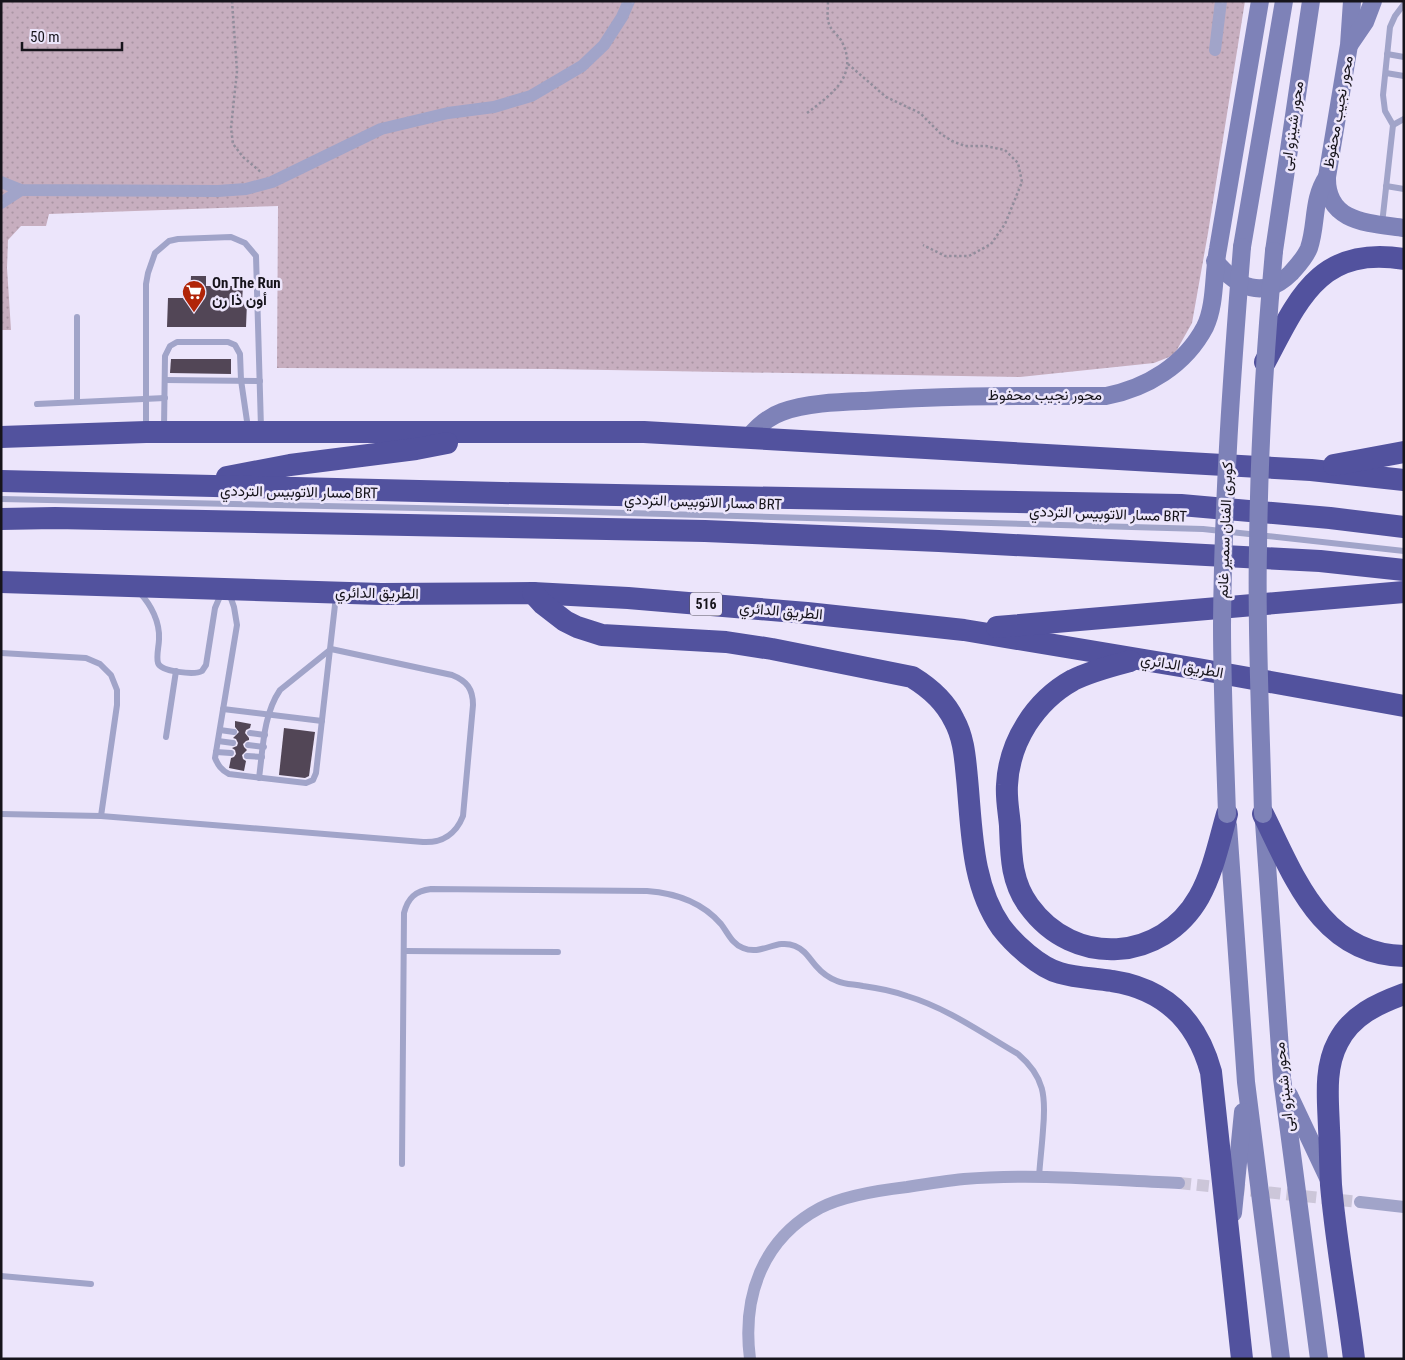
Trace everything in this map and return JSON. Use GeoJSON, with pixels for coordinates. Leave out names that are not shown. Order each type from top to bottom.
{"type":"FeatureCollection","features":[{"type":"Feature","properties":{"kind":"highway"},"geometry":{"type":"LineString","coordinates":[[1265,362],[1296,304],[1316,280],[1343,264],[1357,259],[1388,257],[1404,259]]}},
{"type":"Feature","properties":{"kind":"highway"},"geometry":{"type":"LineString","coordinates":[[1,437],[155,432],[644,432],[1311,470],[1404,480]]}},
{"type":"Feature","properties":{"kind":"highway"},"geometry":{"type":"LineString","coordinates":[[186,486],[290,465],[416,449],[499,433]]}},
{"type":"Feature","properties":{"kind":"highway"},"geometry":{"type":"LineString","coordinates":[[1311,470],[1403,452]]}},
{"type":"Feature","properties":{"kind":"highway"},"geometry":{"type":"LineString","coordinates":[[1,481],[1181,505],[1330,518],[1404,527]]}},
{"type":"Feature","properties":{"kind":"highway"},"geometry":{"type":"LineString","coordinates":[[1,519],[55,518],[705,532],[939,540],[1320,560],[1404,570]]}},
{"type":"Feature","properties":{"kind":"highway","name":"الطريق الدائري"},"geometry":{"type":"LineString","coordinates":[[1,582],[225,590],[533,593],[628,598],[798,612],[964,630],[1404,706]]}},
{"type":"Feature","properties":{"kind":"highway"},"geometry":{"type":"LineString","coordinates":[[964,630],[1404,592]]}},
{"type":"Feature","properties":{"kind":"highway"},"geometry":{"type":"LineString","coordinates":[[533,593],[542,604],[565,621],[589,632],[616,636],[726,642],[772,649],[912,677],[933,692],[949,711],[962,740],[978,877],[989,907],[1002,928],[1018,946],[1037,961],[1058,973],[1132,985],[1151,992],[1169,1003],[1184,1017],[1196,1034],[1205,1052],[1211,1072],[1242,1359]]}},
{"type":"Feature","properties":{"kind":"highway"},"geometry":{"type":"LineString","coordinates":[[1138,659],[1095,671],[1072,681],[1046,700],[1026,725],[1013,754],[1007,786],[1012,866],[1016,880],[1028,905],[1046,925],[1070,940],[1083,945],[1110,950],[1138,946],[1163,936],[1177,924],[1199,897],[1207,882],[1227,814]]}},
{"type":"Feature","properties":{"kind":"highway"},"geometry":{"type":"LineString","coordinates":[[1263,814],[1303,894],[1313,909],[1339,934],[1371,952],[1404,956]]}},
{"type":"Feature","properties":{"kind":"highway"},"geometry":{"type":"LineString","coordinates":[[1354,1359],[1331,1185],[1328,1080],[1331,1058],[1343,1034],[1360,1014],[1375,1005],[1404,994]]}},
{"type":"Feature","properties":{"kind":"main road","name":"محور نجيب محفوظ"},"geometry":{"type":"LineString","coordinates":[[749,437],[768,418],[794,408],[936,396],[1106,396],[1136,388],[1163,374],[1175,364],[1196,341],[1211,314],[1215,261],[1260,1]]}},
{"type":"Feature","properties":{"kind":"main road","name":"محور شينزو ابى"},"geometry":{"type":"LineString","coordinates":[[1242,247],[1284,1]]}},
{"type":"Feature","properties":{"kind":"main road","name":"محور شينزو ابى"},"geometry":{"type":"LineString","coordinates":[[1265,362],[1274,251],[1311,1]]}},
{"type":"Feature","properties":{"kind":"main road","name":"محور نجيب محفوظ"},"geometry":{"type":"LineString","coordinates":[[1352,1],[1349,45],[1327,185],[1332,200],[1342,213],[1356,221],[1404,228]]}},
{"type":"Feature","properties":{"kind":"main road"},"geometry":{"type":"LineString","coordinates":[[1349,45],[1365,22],[1374,1]]}},
{"type":"Feature","properties":{"kind":"main road"},"geometry":{"type":"LineString","coordinates":[[1215,261],[1227,275],[1245,286],[1266,287],[1285,279],[1300,263],[1308,250],[1317,200],[1327,177]]}},
{"type":"Feature","properties":{"kind":"main road","name":"كوبرى الفنان سمير غانم"},"geometry":{"type":"LineString","coordinates":[[1227,814],[1222,625],[1235,341],[1242,247]]}},
{"type":"Feature","properties":{"kind":"main road"},"geometry":{"type":"LineString","coordinates":[[1263,814],[1258,644],[1258,550],[1265,362]]}},
{"type":"Feature","properties":{"kind":"main road"},"geometry":{"type":"LineString","coordinates":[[1227,814],[1246,1082],[1281,1359]]}},
{"type":"Feature","properties":{"kind":"main road","name":"محور شينزو ابى"},"geometry":{"type":"LineString","coordinates":[[1263,814],[1282,1078],[1319,1359]]}},
{"type":"Feature","properties":{"kind":"main road"},"geometry":{"type":"LineString","coordinates":[[1282,1078],[1331,1185]]}},
{"type":"Feature","properties":{"kind":"main road"},"geometry":{"type":"LineString","coordinates":[[1230,1245],[1246,1082]]}},
{"type":"Feature","properties":{"kind":"street"},"geometry":{"type":"LineString","coordinates":[[1,182],[21,190],[218,190],[246,189],[272,182],[381,129],[448,113],[494,107],[530,96],[582,66],[604,45],[622,17],[629,1]]}},
{"type":"Feature","properties":{"kind":"street"},"geometry":{"type":"LineString","coordinates":[[1215,50],[1221,1]]}},
{"type":"Feature","properties":{"kind":"street"},"geometry":{"type":"LineString","coordinates":[[1,203],[21,190]]}},
{"type":"Feature","properties":{"kind":"street"},"geometry":{"type":"LineString","coordinates":[[750,1359],[748,1317],[750,1302],[766,1259],[785,1234],[809,1214],[832,1202],[886,1190],[964,1179],[1039,1177],[1179,1183]]}},
{"type":"Feature","properties":{"kind":"street"},"geometry":{"type":"LineString","coordinates":[[1360,1202],[1404,1207]]}},
{"type":"Feature","properties":{"kind":"lane"},"geometry":{"type":"LineString","coordinates":[[1382,225],[1393,125],[1383,103],[1387,54],[1390,27],[1404,4]]}},
{"type":"Feature","properties":{"kind":"lane"},"geometry":{"type":"LineString","coordinates":[[1387,54],[1404,57]]}},
{"type":"Feature","properties":{"kind":"lane"},"geometry":{"type":"LineString","coordinates":[[1386,73],[1404,76]]}},
{"type":"Feature","properties":{"kind":"lane"},"geometry":{"type":"LineString","coordinates":[[1393,125],[1404,120]]}},
{"type":"Feature","properties":{"kind":"lane"},"geometry":{"type":"LineString","coordinates":[[1386,186],[1404,189]]}},
{"type":"Feature","properties":{"kind":"lane"},"geometry":{"type":"LineString","coordinates":[[155,432],[145,399],[146,284],[155,253],[169,242],[178,238],[231,237],[245,243],[256,256],[260,381],[255,432]]}},
{"type":"Feature","properties":{"kind":"lane"},"geometry":{"type":"LineString","coordinates":[[77,317],[77,402]]}},
{"type":"Feature","properties":{"kind":"lane"},"geometry":{"type":"LineString","coordinates":[[155,432],[165,398],[165,356],[170,346],[177,342],[228,342],[235,345],[239,351],[241,380],[255,432]]}},
{"type":"Feature","properties":{"kind":"lane"},"geometry":{"type":"LineString","coordinates":[[165,380],[260,381]]}},
{"type":"Feature","properties":{"kind":"lane"},"geometry":{"type":"LineString","coordinates":[[37,404],[165,398]]}},
{"type":"Feature","properties":{"kind":"lane","name":"مسار الاتوبيس الترددي BRT"},"geometry":{"type":"LineString","coordinates":[[1,499],[536,510],[1203,529],[1404,551]]}},
{"type":"Feature","properties":{"kind":"lane"},"geometry":{"type":"LineString","coordinates":[[134,586],[148,604],[156,619],[159,636],[158,663],[165,669],[196,673],[205,668],[215,608],[225,590]]}},
{"type":"Feature","properties":{"kind":"lane"},"geometry":{"type":"LineString","coordinates":[[225,590],[234,607],[237,625],[216,752],[217,762],[229,774],[306,783],[313,780],[316,774],[336,592]]}},
{"type":"Feature","properties":{"kind":"lane"},"geometry":{"type":"LineString","coordinates":[[259,778],[268,714],[272,704],[280,690],[330,649]]}},
{"type":"Feature","properties":{"kind":"lane"},"geometry":{"type":"LineString","coordinates":[[1,814],[101,816],[422,842],[440,840],[448,836],[460,824],[463,816],[473,705],[473,695],[469,686],[462,679],[452,675],[330,649]]}},
{"type":"Feature","properties":{"kind":"lane"},"geometry":{"type":"LineString","coordinates":[[1,653],[86,658],[100,664],[111,675],[117,690],[117,705],[101,816]]}},
{"type":"Feature","properties":{"kind":"lane"},"geometry":{"type":"LineString","coordinates":[[166,737],[176,671]]}},
{"type":"Feature","properties":{"kind":"lane"},"geometry":{"type":"LineString","coordinates":[[223,710],[322,720]]}},
{"type":"Feature","properties":{"kind":"lane"},"geometry":{"type":"LineString","coordinates":[[220,730],[234,732]]}},
{"type":"Feature","properties":{"kind":"lane"},"geometry":{"type":"LineString","coordinates":[[250,733],[265,735]]}},
{"type":"Feature","properties":{"kind":"lane"},"geometry":{"type":"LineString","coordinates":[[218,741],[233,742]]}},
{"type":"Feature","properties":{"kind":"lane"},"geometry":{"type":"LineString","coordinates":[[248,745],[264,747]]}},
{"type":"Feature","properties":{"kind":"lane"},"geometry":{"type":"LineString","coordinates":[[216,752],[231,754]]}},
{"type":"Feature","properties":{"kind":"lane"},"geometry":{"type":"LineString","coordinates":[[246,756],[262,757]]}},
{"type":"Feature","properties":{"kind":"lane"},"geometry":{"type":"LineString","coordinates":[[402,1164],[404,913],[406,903],[412,895],[421,890],[431,889],[647,891],[677,896],[706,911],[719,922],[731,939],[742,948],[756,951],[782,943],[796,946],[806,953],[822,973],[830,978],[846,984],[883,990],[925,1002],[948,1012],[1018,1054],[1028,1062],[1035,1072],[1044,1094],[1045,1106],[1039,1177]]}},
{"type":"Feature","properties":{"kind":"lane"},"geometry":{"type":"LineString","coordinates":[[405,951],[558,952]]}},
{"type":"Feature","properties":{"kind":"lane"},"geometry":{"type":"LineString","coordinates":[[1,1276],[91,1284]]}},
{"type":"Feature","properties":{"kind":"path"},"geometry":{"type":"LineString","coordinates":[[232,1],[237,71],[232,128],[233,144],[243,157],[272,182]]}},
{"type":"Feature","properties":{"kind":"path"},"geometry":{"type":"LineString","coordinates":[[807,113],[839,86],[848,64],[847,54],[828,22],[828,1]]}},
{"type":"Feature","properties":{"kind":"path"},"geometry":{"type":"LineString","coordinates":[[848,64],[886,97],[920,113],[952,142],[965,146],[986,146],[1005,150],[1018,163],[1022,182],[1005,224],[991,244],[970,256],[945,256],[923,245]]}},
{"type":"Feature","properties":{"kind":"shaded area"},"geometry":{"type":"Polygon","coordinates":[[[1,1],[1245,1],[1192,323],[1174,355],[1154,363],[1020,377],[551,369],[277,368],[278,206],[49,214],[46,226],[21,226],[8,240],[7,268],[11,330],[1,330],[1,1]]]}},
{"type":"Feature","properties":{"kind":"building"},"geometry":{"type":"Polygon","coordinates":[[[191,276],[206,276],[206,286],[243,286],[242,302],[247,302],[246,327],[167,327],[168,298],[190,298],[191,276]]]}},
{"type":"Feature","properties":{"kind":"building"},"geometry":{"type":"Polygon","coordinates":[[[171,359],[231,359],[231,374],[170,373],[171,359]]]}},
{"type":"Feature","properties":{"kind":"building"},"geometry":{"type":"Polygon","coordinates":[[[235,721],[251,724],[245,733],[249,740],[243,744],[247,750],[242,755],[246,761],[244,771],[229,768],[231,758],[236,754],[232,748],[237,746],[238,743],[233,738],[239,732],[235,727],[235,721]]]}},
{"type":"Feature","properties":{"kind":"building"},"geometry":{"type":"Polygon","coordinates":[[[284,728],[315,732],[309,776],[305,778],[279,775],[284,728]]]}},
{"type":"Feature","properties":{"kind":"tunnel"},"geometry":{"type":"LineString","coordinates":[[1179,1183],[1360,1202]]}},
{"type":"Feature","properties":{"kind":"place","name":"On The Run أون ذا رن"},"geometry":{"type":"Point","coordinates":[194,313]}}]}
